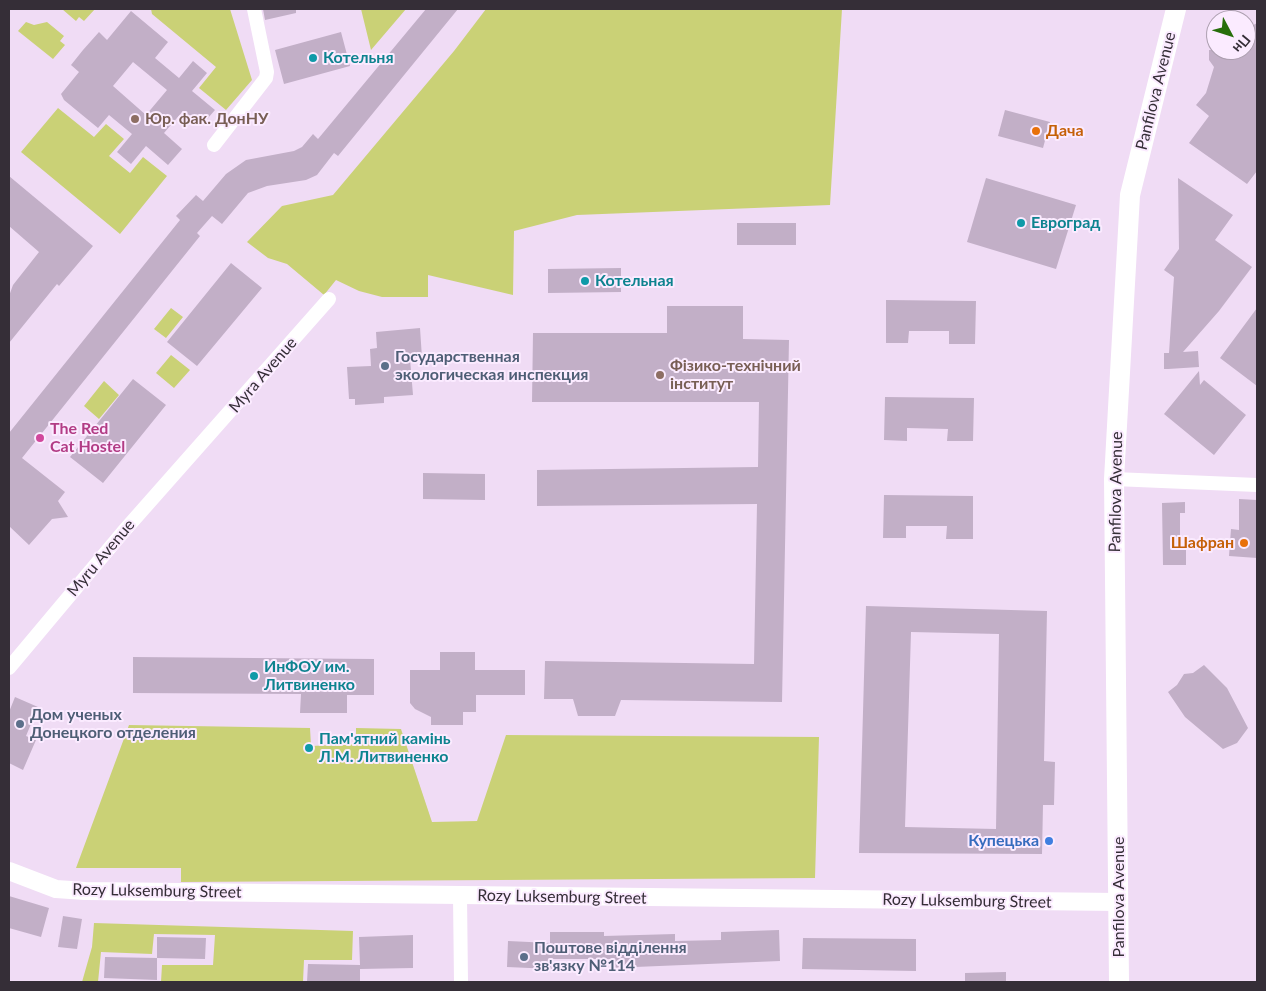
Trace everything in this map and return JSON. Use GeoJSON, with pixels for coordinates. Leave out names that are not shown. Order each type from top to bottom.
{"type":"FeatureCollection","features":[{"type":"Feature","properties":{"kind":"main road","name":"Panfilova Avenue"},"geometry":{"type":"LineString","coordinates":[[1119,982],[1114,479],[1130,195],[1176,9]]}},
{"type":"Feature","properties":{"kind":"street"},"geometry":{"type":"LineString","coordinates":[[214,145],[266,78],[267,72],[254,9]]}},
{"type":"Feature","properties":{"kind":"street","name":"Myru Avenue"},"geometry":{"type":"LineString","coordinates":[[9,668],[123,532],[329,299]]}},
{"type":"Feature","properties":{"kind":"street"},"geometry":{"type":"LineString","coordinates":[[1114,479],[1257,485]]}},
{"type":"Feature","properties":{"kind":"street","name":"Rozy Luksemburg Street"},"geometry":{"type":"LineString","coordinates":[[9,871],[56,889],[85,891],[1119,902]]}},
{"type":"Feature","properties":{"kind":"street"},"geometry":{"type":"LineString","coordinates":[[460,896],[461,982]]}},
{"type":"Feature","properties":{"kind":"green space"},"geometry":{"type":"Polygon","coordinates":[[[62,9],[95,9],[84,21],[79,17],[76,21],[62,9]]]}},
{"type":"Feature","properties":{"kind":"green space"},"geometry":{"type":"Polygon","coordinates":[[[151,9],[230,9],[252,80],[226,110],[199,88],[216,67],[152,14],[151,9]]]}},
{"type":"Feature","properties":{"kind":"green space"},"geometry":{"type":"Polygon","coordinates":[[[361,9],[406,9],[371,50],[361,9]]]}},
{"type":"Feature","properties":{"kind":"green space"},"geometry":{"type":"Polygon","coordinates":[[[486,9],[842,9],[830,205],[577,215],[514,231],[513,295],[428,275],[428,297],[382,297],[359,291],[336,280],[324,295],[287,264],[268,258],[247,242],[282,206],[333,195],[454,51],[486,9]]]}},
{"type":"Feature","properties":{"kind":"green space"},"geometry":{"type":"Polygon","coordinates":[[[26,22],[34,25],[47,22],[64,36],[60,41],[65,45],[53,59],[18,31],[26,22]]]}},
{"type":"Feature","properties":{"kind":"green space"},"geometry":{"type":"Polygon","coordinates":[[[58,108],[94,137],[106,124],[124,139],[109,156],[130,173],[143,157],[167,176],[120,234],[21,152],[58,108]]]}},
{"type":"Feature","properties":{"kind":"green space"},"geometry":{"type":"Polygon","coordinates":[[[171,308],[183,317],[166,338],[154,329],[171,308]]]}},
{"type":"Feature","properties":{"kind":"green space"},"geometry":{"type":"Polygon","coordinates":[[[171,355],[190,370],[174,388],[156,373],[171,355]]]}},
{"type":"Feature","properties":{"kind":"green space"},"geometry":{"type":"Polygon","coordinates":[[[104,381],[119,395],[99,419],[84,406],[104,381]]]}},
{"type":"Feature","properties":{"kind":"green space"},"geometry":{"type":"Polygon","coordinates":[[[129,725],[310,728],[311,746],[356,744],[356,728],[401,729],[432,822],[477,821],[506,735],[819,737],[815,878],[181,882],[181,868],[76,868],[129,725]]]}},
{"type":"Feature","properties":{"kind":"green space"},"geometry":{"type":"Polygon","coordinates":[[[94,923],[353,931],[352,960],[304,960],[303,982],[161,982],[162,965],[213,965],[215,935],[154,934],[152,954],[101,952],[98,982],[82,982],[92,947],[94,923]]]}},
{"type":"Feature","properties":{"kind":"building"},"geometry":{"type":"Polygon","coordinates":[[[263,9],[296,9],[296,13],[265,20],[263,9]]]}},
{"type":"Feature","properties":{"kind":"building"},"geometry":{"type":"Polygon","coordinates":[[[426,9],[458,9],[338,156],[334,153],[317,175],[306,180],[267,186],[248,193],[222,224],[212,216],[197,233],[200,236],[22,458],[65,492],[58,501],[68,517],[52,519],[29,545],[9,526],[9,433],[180,220],[176,216],[196,195],[203,201],[226,174],[246,160],[294,151],[302,147],[313,134],[318,139],[426,9]]]}},
{"type":"Feature","properties":{"kind":"building"},"geometry":{"type":"Polygon","coordinates":[[[131,11],[168,42],[155,58],[179,78],[193,61],[207,73],[192,91],[215,110],[201,126],[183,111],[164,133],[182,149],[168,165],[146,146],[131,164],[117,152],[132,134],[109,115],[98,128],[64,100],[61,94],[79,72],[71,65],[83,50],[99,32],[107,40],[131,11]],[[133,62],[113,86],[146,115],[167,90],[133,62]]]}},
{"type":"Feature","properties":{"kind":"building"},"geometry":{"type":"Polygon","coordinates":[[[1256,24],[1257,171],[1247,184],[1189,143],[1209,116],[1196,105],[1206,93],[1214,67],[1209,60],[1256,60],[1256,24]]]}},
{"type":"Feature","properties":{"kind":"building","name":"Котельня"},"geometry":{"type":"Polygon","coordinates":[[[341,32],[350,66],[284,84],[275,50],[341,32]]]}},
{"type":"Feature","properties":{"kind":"building"},"geometry":{"type":"Polygon","coordinates":[[[1005,110],[1050,122],[1043,148],[998,136],[1005,110]]]}},
{"type":"Feature","properties":{"kind":"building"},"geometry":{"type":"Polygon","coordinates":[[[9,176],[93,246],[59,286],[57,284],[9,343],[9,296],[13,285],[39,252],[9,226],[9,176]]]}},
{"type":"Feature","properties":{"kind":"building","name":"Евроград"},"geometry":{"type":"Polygon","coordinates":[[[986,178],[1076,205],[1056,269],[967,242],[986,178]]]}},
{"type":"Feature","properties":{"kind":"building"},"geometry":{"type":"Polygon","coordinates":[[[1178,178],[1233,215],[1215,240],[1252,267],[1219,311],[1183,352],[1198,351],[1199,367],[1164,369],[1164,353],[1169,353],[1174,277],[1164,270],[1179,249],[1178,178]]]}},
{"type":"Feature","properties":{"kind":"building"},"geometry":{"type":"Polygon","coordinates":[[[737,223],[796,223],[796,245],[737,245],[737,223]]]}},
{"type":"Feature","properties":{"kind":"building"},"geometry":{"type":"Polygon","coordinates":[[[231,263],[262,288],[197,366],[167,342],[231,263]]]}},
{"type":"Feature","properties":{"kind":"building","name":"Котельная"},"geometry":{"type":"Polygon","coordinates":[[[621,268],[621,292],[548,293],[548,269],[621,268]]]}},
{"type":"Feature","properties":{"kind":"building"},"geometry":{"type":"Polygon","coordinates":[[[886,300],[976,301],[975,344],[949,344],[949,331],[909,331],[908,343],[886,343],[886,300]]]}},
{"type":"Feature","properties":{"kind":"building"},"geometry":{"type":"Polygon","coordinates":[[[667,306],[743,306],[743,339],[789,340],[782,702],[621,700],[615,716],[578,716],[573,699],[544,699],[545,661],[754,664],[757,504],[537,506],[537,470],[758,467],[759,402],[532,402],[533,333],[667,333],[667,306]]]}},
{"type":"Feature","properties":{"kind":"building"},"geometry":{"type":"Polygon","coordinates":[[[1257,308],[1257,386],[1220,358],[1257,308]]]}},
{"type":"Feature","properties":{"kind":"building","name":"Государственная экологическая инспекция"},"geometry":{"type":"Polygon","coordinates":[[[420,328],[422,358],[410,359],[413,395],[384,397],[384,403],[355,405],[355,399],[349,399],[347,367],[371,366],[370,349],[377,348],[376,332],[420,328]]]}},
{"type":"Feature","properties":{"kind":"building"},"geometry":{"type":"Polygon","coordinates":[[[1199,371],[1200,385],[1204,380],[1246,415],[1214,455],[1164,414],[1199,371]]]}},
{"type":"Feature","properties":{"kind":"building"},"geometry":{"type":"Polygon","coordinates":[[[133,379],[166,405],[103,483],[70,457],[133,379]]]}},
{"type":"Feature","properties":{"kind":"building"},"geometry":{"type":"Polygon","coordinates":[[[885,397],[974,398],[973,441],[947,441],[948,429],[907,428],[907,441],[884,440],[885,397]]]}},
{"type":"Feature","properties":{"kind":"building"},"geometry":{"type":"Polygon","coordinates":[[[423,473],[485,474],[485,500],[423,499],[423,473]]]}},
{"type":"Feature","properties":{"kind":"building"},"geometry":{"type":"Polygon","coordinates":[[[884,495],[973,496],[973,539],[946,539],[947,526],[906,526],[906,538],[883,538],[884,495]]]}},
{"type":"Feature","properties":{"kind":"building"},"geometry":{"type":"Polygon","coordinates":[[[1239,499],[1257,500],[1257,558],[1229,556],[1231,529],[1239,530],[1239,499]]]}},
{"type":"Feature","properties":{"kind":"building"},"geometry":{"type":"Polygon","coordinates":[[[1185,502],[1185,513],[1180,513],[1180,545],[1186,545],[1186,565],[1163,565],[1162,503],[1185,502]]]}},
{"type":"Feature","properties":{"kind":"building"},"geometry":{"type":"Polygon","coordinates":[[[866,606],[1047,611],[1044,761],[1055,762],[1054,805],[1043,805],[1042,854],[859,853],[866,606]],[[911,632],[905,827],[996,829],[999,634],[911,632]]]}},
{"type":"Feature","properties":{"kind":"building"},"geometry":{"type":"Polygon","coordinates":[[[440,652],[475,652],[475,670],[525,670],[525,695],[476,695],[476,712],[463,712],[463,725],[431,725],[431,717],[415,709],[410,703],[410,670],[440,670],[440,652]]]}},
{"type":"Feature","properties":{"kind":"building","name":"ИнФОУ им. Литвиненко"},"geometry":{"type":"Polygon","coordinates":[[[133,657],[374,659],[374,695],[347,695],[347,713],[300,713],[301,694],[133,693],[133,657]]]}},
{"type":"Feature","properties":{"kind":"building"},"geometry":{"type":"Polygon","coordinates":[[[1204,665],[1227,688],[1248,728],[1237,743],[1223,749],[1185,717],[1168,692],[1177,685],[1184,674],[1193,673],[1204,665]]]}},
{"type":"Feature","properties":{"kind":"building","name":"Дом ученых Донецкого отделения"},"geometry":{"type":"Polygon","coordinates":[[[15,697],[38,707],[26,736],[36,740],[23,770],[9,763],[9,712],[15,697]]]}},
{"type":"Feature","properties":{"kind":"building"},"geometry":{"type":"Polygon","coordinates":[[[9,896],[49,908],[41,937],[9,928],[9,896]]]}},
{"type":"Feature","properties":{"kind":"building"},"geometry":{"type":"Polygon","coordinates":[[[63,916],[82,919],[77,949],[58,947],[63,916]]]}},
{"type":"Feature","properties":{"kind":"building"},"geometry":{"type":"Polygon","coordinates":[[[779,930],[780,961],[611,968],[611,959],[552,959],[552,969],[507,967],[508,941],[550,943],[550,932],[604,932],[604,936],[675,934],[675,941],[721,940],[721,932],[779,930]]]}},
{"type":"Feature","properties":{"kind":"building"},"geometry":{"type":"Polygon","coordinates":[[[413,935],[413,968],[360,969],[360,982],[307,982],[308,964],[360,965],[359,937],[413,935]]]}},
{"type":"Feature","properties":{"kind":"building"},"geometry":{"type":"Polygon","coordinates":[[[157,937],[206,938],[205,959],[157,958],[157,937]]]}},
{"type":"Feature","properties":{"kind":"building"},"geometry":{"type":"Polygon","coordinates":[[[803,938],[916,939],[916,971],[802,969],[803,938]]]}},
{"type":"Feature","properties":{"kind":"building"},"geometry":{"type":"Polygon","coordinates":[[[105,957],[157,958],[157,980],[104,978],[105,957]]]}},
{"type":"Feature","properties":{"kind":"building"},"geometry":{"type":"Polygon","coordinates":[[[1006,972],[1006,982],[965,982],[965,973],[1006,972]]]}},
{"type":"Feature","properties":{"kind":"place","name":"Котельня"},"geometry":{"type":"Point","coordinates":[313,58]}},
{"type":"Feature","properties":{"kind":"place","name":"Юр. фак. ДонНУ"},"geometry":{"type":"Point","coordinates":[135,119]}},
{"type":"Feature","properties":{"kind":"place","name":"Дача"},"geometry":{"type":"Point","coordinates":[1036,131]}},
{"type":"Feature","properties":{"kind":"place","name":"Евроград"},"geometry":{"type":"Point","coordinates":[1021,223]}},
{"type":"Feature","properties":{"kind":"place","name":"Котельная"},"geometry":{"type":"Point","coordinates":[585,281]}},
{"type":"Feature","properties":{"kind":"place","name":"Государственная экологическая инспекция"},"geometry":{"type":"Point","coordinates":[385,366]}},
{"type":"Feature","properties":{"kind":"place","name":"Фізико-технічний інститут"},"geometry":{"type":"Point","coordinates":[660,375]}},
{"type":"Feature","properties":{"kind":"place","name":"The Red Cat Hostel"},"geometry":{"type":"Point","coordinates":[40,438]}},
{"type":"Feature","properties":{"kind":"place","name":"Шафран"},"geometry":{"type":"Point","coordinates":[1244,543]}},
{"type":"Feature","properties":{"kind":"place","name":"ИнФОУ им. Литвиненко"},"geometry":{"type":"Point","coordinates":[254,676]}},
{"type":"Feature","properties":{"kind":"place","name":"Дом ученых Донецкого отделения"},"geometry":{"type":"Point","coordinates":[20,724]}},
{"type":"Feature","properties":{"kind":"place","name":"Пам'ятний камінь Л.М. Литвиненко"},"geometry":{"type":"Point","coordinates":[309,748]}},
{"type":"Feature","properties":{"kind":"place","name":"Купецька"},"geometry":{"type":"Point","coordinates":[1049,841]}},
{"type":"Feature","properties":{"kind":"place","name":"Поштове відділення зв'язку №114"},"geometry":{"type":"Point","coordinates":[524,957]}}]}
